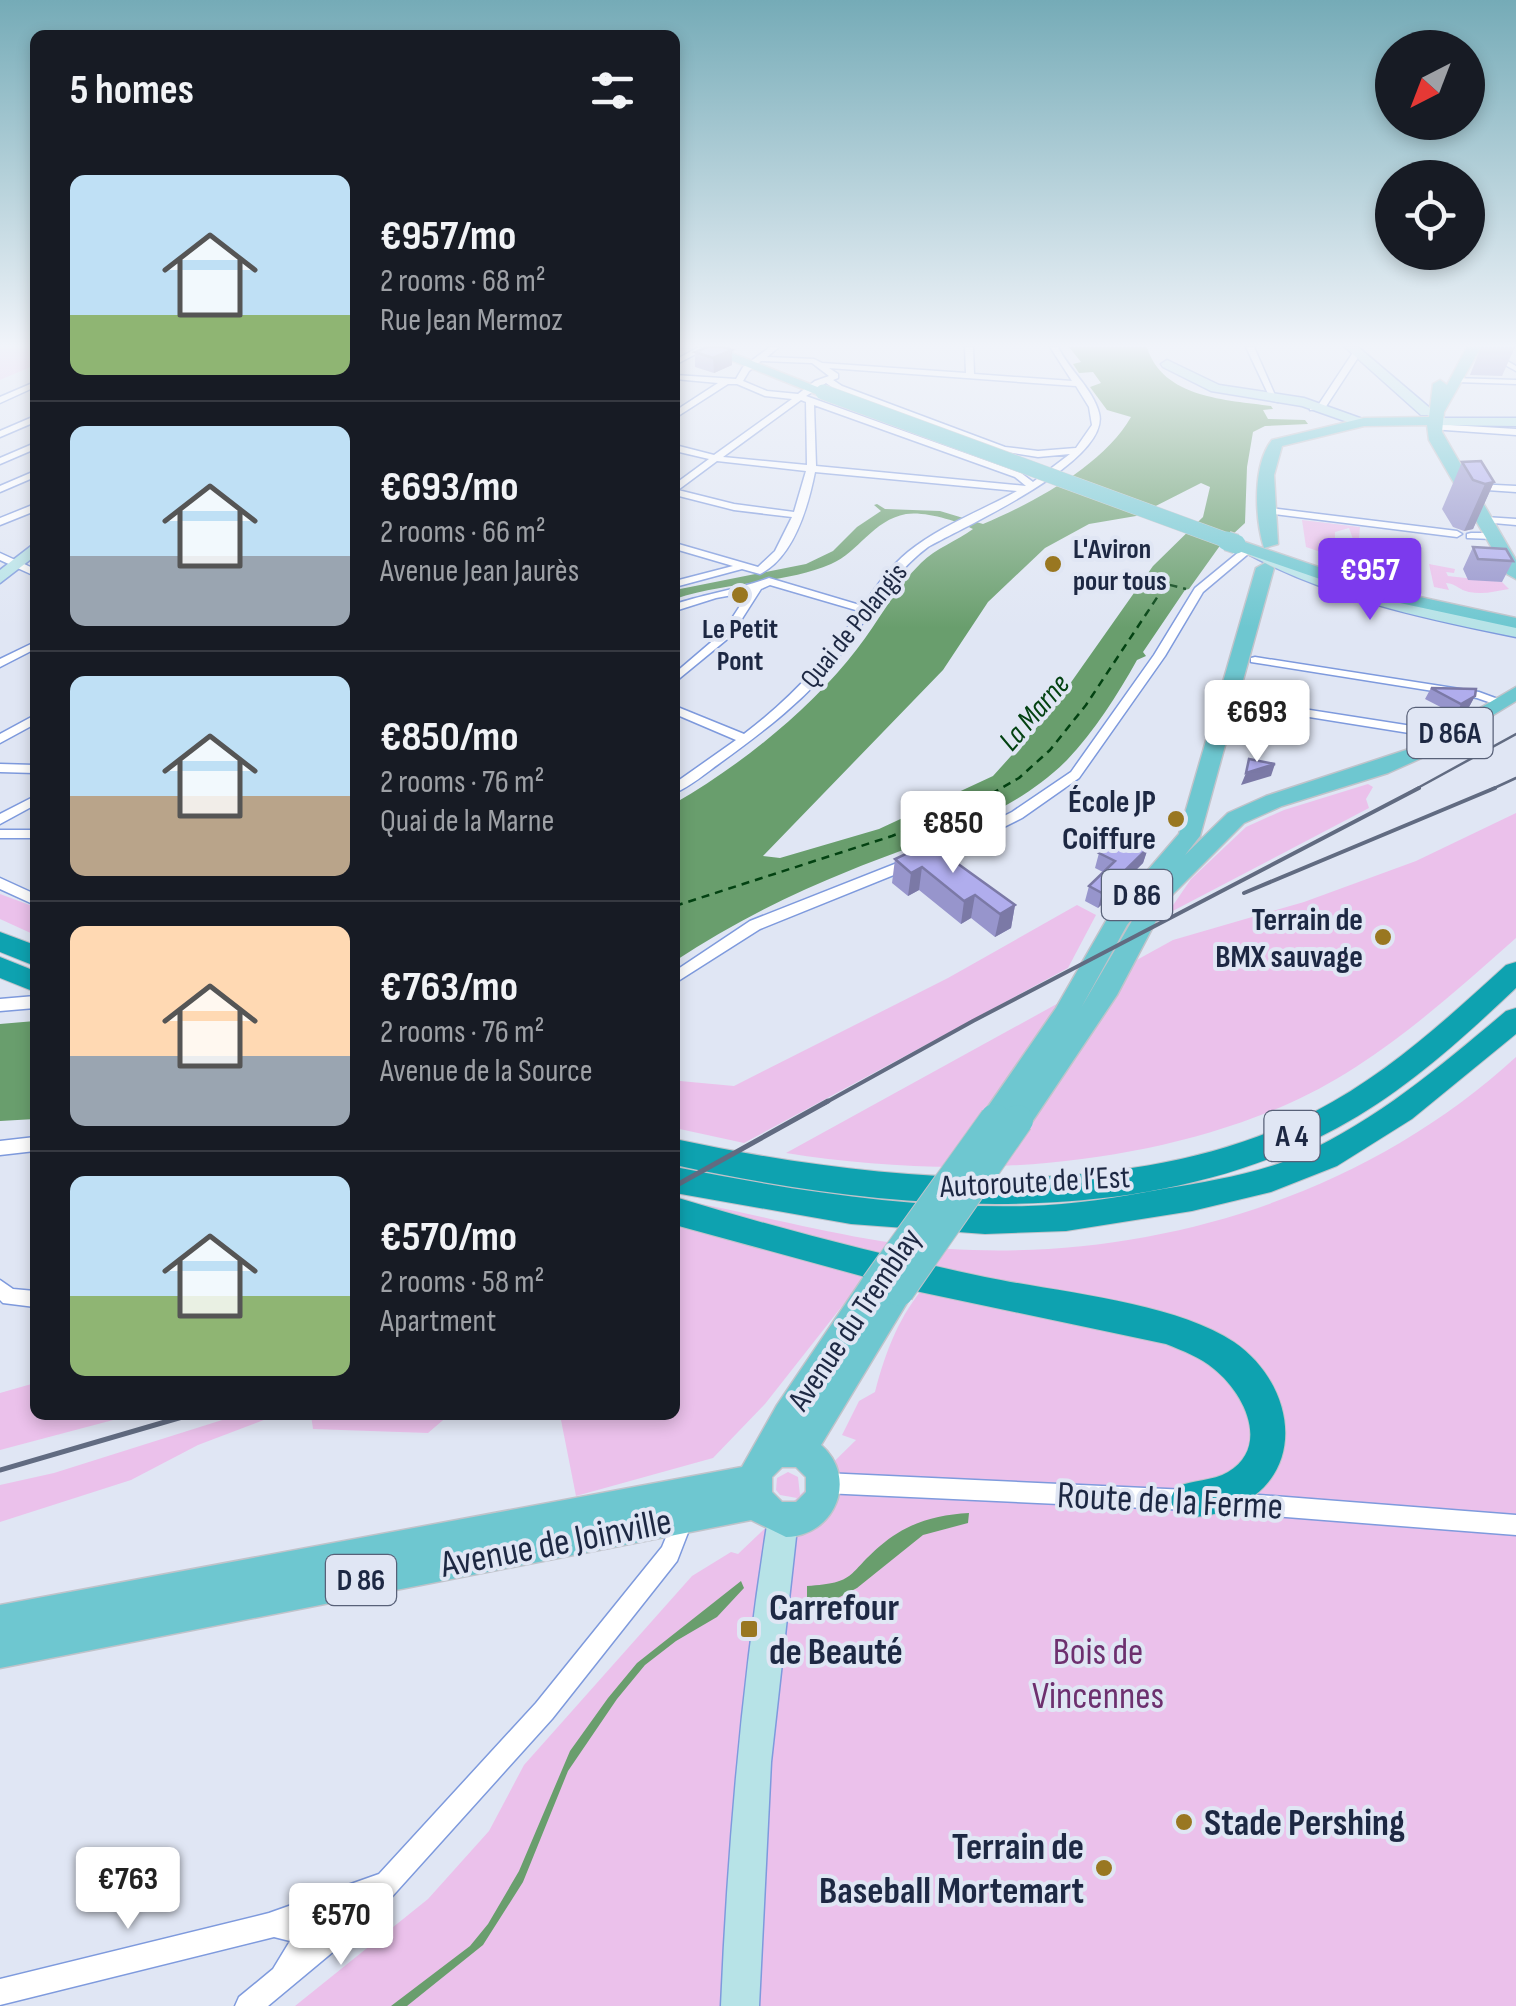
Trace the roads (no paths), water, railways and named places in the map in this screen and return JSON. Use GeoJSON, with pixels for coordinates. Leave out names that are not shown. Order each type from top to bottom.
{"type":"FeatureCollection","features":[{"type":"Feature","properties":{"kind":"highway"},"geometry":{"type":"LineString","coordinates":[[0,941],[30,954]]}},
{"type":"Feature","properties":{"kind":"highway"},"geometry":{"type":"LineString","coordinates":[[0,967],[30,980]]}},
{"type":"Feature","properties":{"kind":"highway","name":"Autoroute de l’Est"},"geometry":{"type":"LineString","coordinates":[[680,1153],[754,1169],[913,1186],[1105,1185],[1206,1164],[1295,1136],[1370,1095],[1440,1043],[1516,972]]}},
{"type":"Feature","properties":{"kind":"highway","name":"Autoroute de l’Est"},"geometry":{"type":"LineString","coordinates":[[680,1181],[832,1208],[922,1218],[1031,1220],[1118,1211],[1223,1192],[1323,1160],[1402,1113],[1516,1018]]}},
{"type":"Feature","properties":{"kind":"highway"},"geometry":{"type":"LineString","coordinates":[[680,1212],[777,1243],[950,1287],[1168,1330],[1202,1343],[1229,1359],[1256,1388],[1266,1412],[1269,1437],[1264,1460],[1245,1482],[1226,1492],[1189,1500]]}},
{"type":"Feature","properties":{"kind":"main road"},"geometry":{"type":"LineString","coordinates":[[952,441],[1372,596],[1516,628]]}},
{"type":"Feature","properties":{"kind":"main road"},"geometry":{"type":"LineString","coordinates":[[1236,818],[1198,808],[1270,511],[1267,453],[1283,441]]}},
{"type":"Feature","properties":{"kind":"main road"},"geometry":{"type":"LineString","coordinates":[[1438,441],[1516,574]]}},
{"type":"Feature","properties":{"kind":"main road"},"geometry":{"type":"LineString","coordinates":[[1258,551],[1260,487],[1266,472]]}},
{"type":"Feature","properties":{"kind":"main road","name":"D 86A"},"geometry":{"type":"LineString","coordinates":[[1236,818],[1274,801],[1381,768],[1508,698]]}},
{"type":"Feature","properties":{"kind":"main road","name":"Avenue du Tremblay"},"geometry":{"type":"LineString","coordinates":[[1006,1119],[1118,920],[1187,840],[1198,808]]}},
{"type":"Feature","properties":{"kind":"main road","name":"Avenue du Tremblay"},"geometry":{"type":"LineString","coordinates":[[772,1482],[888,1288],[1006,1119],[1095,1009],[1158,895],[1236,818]]}},
{"type":"Feature","properties":{"kind":"main road"},"geometry":{"type":"LineString","coordinates":[[818,1466],[824,1483],[819,1503],[804,1517],[772,1482],[818,1466]]}},
{"type":"Feature","properties":{"kind":"main road","name":"Avenue de Joinville"},"geometry":{"type":"LineString","coordinates":[[0,1650],[679,1506],[772,1482]]}},
{"type":"Feature","properties":{"kind":"main road","name":"Avenue de Joinville"},"geometry":{"type":"LineString","coordinates":[[0,1623],[679,1506]]}},
{"type":"Feature","properties":{"kind":"street"},"geometry":{"type":"LineString","coordinates":[[680,486],[742,441]]}},
{"type":"Feature","properties":{"kind":"street"},"geometry":{"type":"LineString","coordinates":[[680,548],[738,568],[760,571],[772,564],[798,514],[811,468],[812,441]]}},
{"type":"Feature","properties":{"kind":"street"},"geometry":{"type":"LineString","coordinates":[[935,441],[1018,475],[1028,487]]}},
{"type":"Feature","properties":{"kind":"street"},"geometry":{"type":"LineString","coordinates":[[983,441],[1038,454],[1077,450]]}},
{"type":"Feature","properties":{"kind":"street","name":"Quai de Polangis"},"geometry":{"type":"LineString","coordinates":[[680,784],[813,679],[912,554],[1028,487],[1086,441]]}},
{"type":"Feature","properties":{"kind":"street"},"geometry":{"type":"LineString","coordinates":[[0,461],[30,448]]}},
{"type":"Feature","properties":{"kind":"street"},"geometry":{"type":"LineString","coordinates":[[680,449],[715,459],[1028,487]]}},
{"type":"Feature","properties":{"kind":"street"},"geometry":{"type":"LineString","coordinates":[[0,489],[30,476]]}},
{"type":"Feature","properties":{"kind":"street"},"geometry":{"type":"LineString","coordinates":[[1467,486],[1516,489]]}},
{"type":"Feature","properties":{"kind":"street"},"geometry":{"type":"LineString","coordinates":[[680,492],[727,506],[798,514]]}},
{"type":"Feature","properties":{"kind":"street"},"geometry":{"type":"LineString","coordinates":[[0,522],[30,509]]}},
{"type":"Feature","properties":{"kind":"street"},"geometry":{"type":"LineString","coordinates":[[1270,511],[1457,534]]}},
{"type":"Feature","properties":{"kind":"street"},"geometry":{"type":"LineString","coordinates":[[1484,520],[1516,522]]}},
{"type":"Feature","properties":{"kind":"street"},"geometry":{"type":"LineString","coordinates":[[1471,536],[1494,536]]}},
{"type":"Feature","properties":{"kind":"street"},"geometry":{"type":"LineString","coordinates":[[5,559],[30,550]]}},
{"type":"Feature","properties":{"kind":"street"},"geometry":{"type":"LineString","coordinates":[[680,975],[755,926],[962,842],[1018,814],[1068,780],[1102,740],[1199,590],[1258,551],[1418,597],[1516,615]]}},
{"type":"Feature","properties":{"kind":"street"},"geometry":{"type":"LineString","coordinates":[[5,559],[30,570]]}},
{"type":"Feature","properties":{"kind":"street"},"geometry":{"type":"LineString","coordinates":[[0,578],[5,559]]}},
{"type":"Feature","properties":{"kind":"street"},"geometry":{"type":"LineString","coordinates":[[680,583],[738,568]]}},
{"type":"Feature","properties":{"kind":"street"},"geometry":{"type":"LineString","coordinates":[[680,676],[727,634],[763,584],[760,571]]}},
{"type":"Feature","properties":{"kind":"street"},"geometry":{"type":"LineString","coordinates":[[680,606],[763,584],[866,610]]}},
{"type":"Feature","properties":{"kind":"street"},"geometry":{"type":"LineString","coordinates":[[0,664],[30,648]]}},
{"type":"Feature","properties":{"kind":"street"},"geometry":{"type":"LineString","coordinates":[[1255,660],[1508,698]]}},
{"type":"Feature","properties":{"kind":"street"},"geometry":{"type":"LineString","coordinates":[[1226,698],[1412,730],[1438,740]]}},
{"type":"Feature","properties":{"kind":"street"},"geometry":{"type":"LineString","coordinates":[[680,712],[743,738]]}},
{"type":"Feature","properties":{"kind":"street"},"geometry":{"type":"LineString","coordinates":[[0,739],[30,723]]}},
{"type":"Feature","properties":{"kind":"street"},"geometry":{"type":"LineString","coordinates":[[0,724],[14,732]]}},
{"type":"Feature","properties":{"kind":"street"},"geometry":{"type":"LineString","coordinates":[[0,768],[30,768]]}},
{"type":"Feature","properties":{"kind":"street"},"geometry":{"type":"LineString","coordinates":[[0,820],[30,803]]}},
{"type":"Feature","properties":{"kind":"street"},"geometry":{"type":"LineString","coordinates":[[0,834],[30,834]]}},
{"type":"Feature","properties":{"kind":"street"},"geometry":{"type":"LineString","coordinates":[[0,883],[30,898]]}},
{"type":"Feature","properties":{"kind":"street"},"geometry":{"type":"LineString","coordinates":[[0,1005],[30,1002]]}},
{"type":"Feature","properties":{"kind":"street"},"geometry":{"type":"LineString","coordinates":[[0,1148],[30,1145]]}},
{"type":"Feature","properties":{"kind":"street"},"geometry":{"type":"LineString","coordinates":[[0,1288],[9,1297],[30,1299]]}},
{"type":"Feature","properties":{"kind":"street","name":"Avenue du Tremblay"},"geometry":{"type":"LineString","coordinates":[[740,2006],[750,1789],[772,1482]]}},
{"type":"Feature","properties":{"kind":"street","name":"Route de la Ferme"},"geometry":{"type":"LineString","coordinates":[[824,1483],[1189,1500],[1516,1525]]}},
{"type":"Feature","properties":{"kind":"street"},"geometry":{"type":"LineString","coordinates":[[248,2006],[361,1912],[477,1788],[670,1554],[679,1506]]}},
{"type":"Feature","properties":{"kind":"street"},"geometry":{"type":"LineString","coordinates":[[0,1992],[269,1926],[387,1882]]}},
{"type":"Feature","properties":{"kind":"street"},"geometry":{"type":"LineString","coordinates":[[269,1926],[291,1926],[298,1930],[303,1944],[270,1988]]}},
{"type":"Feature","properties":{"kind":"railway"},"geometry":{"type":"LineString","coordinates":[[1414,790],[1516,734]]}},
{"type":"Feature","properties":{"kind":"railway"},"geometry":{"type":"LineString","coordinates":[[1490,790],[1516,778]]}},
{"type":"Feature","properties":{"kind":"railway"},"geometry":{"type":"LineString","coordinates":[[823,1104],[973,1021],[1419,788]]}},
{"type":"Feature","properties":{"kind":"railway"},"geometry":{"type":"LineString","coordinates":[[1244,893],[1495,788]]}},
{"type":"Feature","properties":{"kind":"railway"},"geometry":{"type":"LineString","coordinates":[[680,1183],[828,1101]]}},
{"type":"Feature","properties":{"kind":"railway"},"geometry":{"type":"LineString","coordinates":[[0,1470],[172,1420]]}},
{"type":"Feature","properties":{"kind":"place","name":"L'Aviron pour tous"},"geometry":{"type":"Point","coordinates":[1053,564]}},
{"type":"Feature","properties":{"kind":"place","name":"Le Petit Pont"},"geometry":{"type":"Point","coordinates":[740,595]}},
{"type":"Feature","properties":{"kind":"place","name":"École JP Coiffure"},"geometry":{"type":"Point","coordinates":[1176,819]}},
{"type":"Feature","properties":{"kind":"place","name":"Terrain de BMX sauvage"},"geometry":{"type":"Point","coordinates":[1383,937]}},
{"type":"Feature","properties":{"kind":"place","name":"Carrefour de Beauté"},"geometry":{"type":"Point","coordinates":[749,1629]}},
{"type":"Feature","properties":{"kind":"place","name":"Stade Pershing"},"geometry":{"type":"Point","coordinates":[1184,1822]}},
{"type":"Feature","properties":{"kind":"place","name":"Terrain de Baseball Mortemart"},"geometry":{"type":"Point","coordinates":[1104,1868]}},
{"type":"Feature","properties":{"kind":"water label","name":"La Marne"},"geometry":{"type":"Point","coordinates":[1034,712]}},
{"type":"Feature","properties":{"kind":"park label","name":"Bois de Vincennes"},"geometry":{"type":"Point","coordinates":[1098,1673]}}]}
